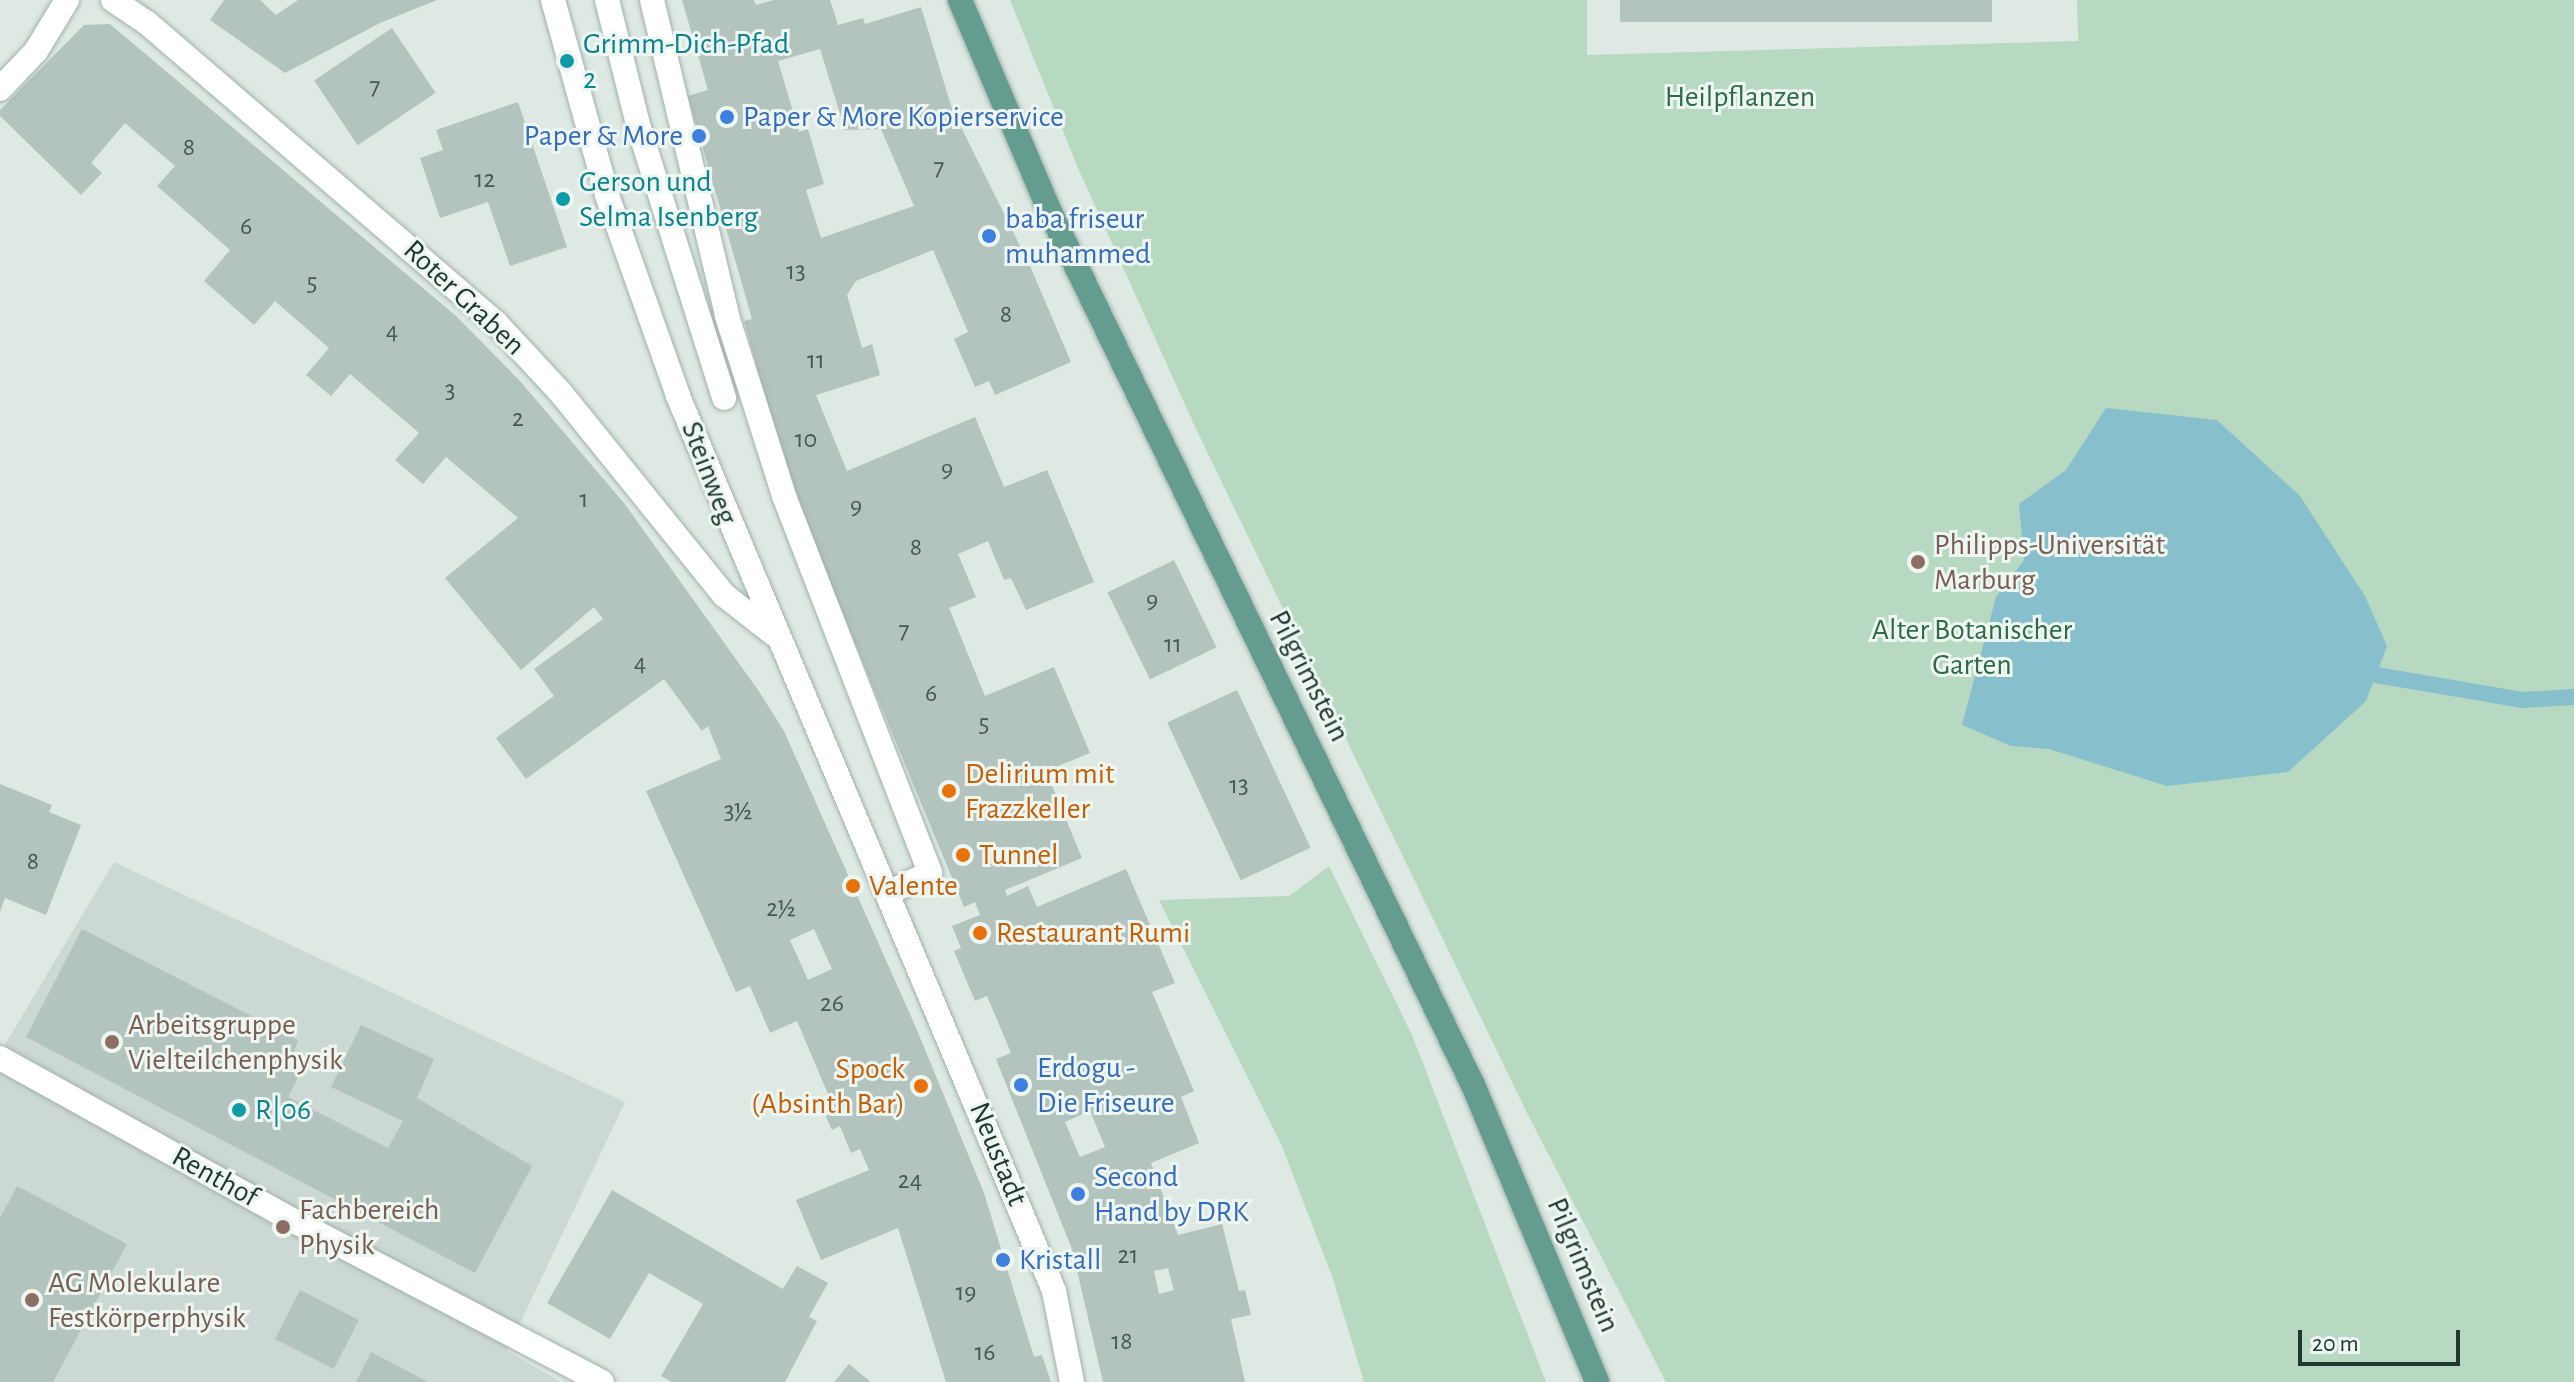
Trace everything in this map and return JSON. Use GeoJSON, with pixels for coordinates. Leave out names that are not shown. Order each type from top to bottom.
{"type":"FeatureCollection","features":[{"type":"Feature","properties":{"kind":"main road","name":"Pilgrimstein"},"geometry":{"type":"LineString","coordinates":[[960,0],[1049,210],[1136,396],[1473,1085],[1597,1382]]}},
{"type":"Feature","properties":{"kind":"street"},"geometry":{"type":"LineString","coordinates":[[0,89],[36,51],[67,0]]}},
{"type":"Feature","properties":{"kind":"street","name":"Roter Graben"},"geometry":{"type":"LineString","coordinates":[[113,0],[146,22],[496,323],[561,393],[724,595],[776,636]]}},
{"type":"Feature","properties":{"kind":"street","name":"Steinweg"},"geometry":{"type":"LineString","coordinates":[[553,0],[607,195],[678,396],[776,636],[906,931]]}},
{"type":"Feature","properties":{"kind":"street"},"geometry":{"type":"LineString","coordinates":[[607,0],[639,128],[724,398]]}},
{"type":"Feature","properties":{"kind":"street"},"geometry":{"type":"LineString","coordinates":[[652,0],[727,316],[784,496],[930,873],[890,892]]}},
{"type":"Feature","properties":{"kind":"street","name":"Neustadt"},"geometry":{"type":"LineString","coordinates":[[906,931],[1054,1291],[1072,1382]]}},
{"type":"Feature","properties":{"kind":"street","name":"Renthof"},"geometry":{"type":"LineString","coordinates":[[0,1058],[296,1222],[598,1379]]}},
{"type":"Feature","properties":{"kind":"shaded area","name":"Fachbereich Physik"},"geometry":{"type":"Polygon","coordinates":[[[114,862],[625,1102],[507,1351],[561,1382],[0,1382],[0,1053],[114,862]]]}},
{"type":"Feature","properties":{"kind":"green space","name":"Alter Botanischer Garten"},"geometry":{"type":"Polygon","coordinates":[[[1010,0],[1587,0],[1587,55],[2078,41],[2077,0],[2574,0],[2574,1382],[1666,1382],[1526,1111],[1197,431],[1078,168],[1010,0]]]}},
{"type":"Feature","properties":{"kind":"green space"},"geometry":{"type":"Polygon","coordinates":[[[1329,866],[1412,1035],[1546,1382],[1364,1382],[1332,1276],[1281,1144],[1159,900],[1289,896],[1329,866]]]}},
{"type":"Feature","properties":{"kind":"water"},"geometry":{"type":"Polygon","coordinates":[[[2106,408],[2217,420],[2300,496],[2365,596],[2387,646],[2366,701],[2288,772],[2167,786],[2049,749],[2011,746],[1962,725],[1996,597],[2024,560],[2019,504],[2066,470],[2106,408]]]}},
{"type":"Feature","properties":{"kind":"building"},"geometry":{"type":"Polygon","coordinates":[[[224,0],[260,0],[276,15],[298,0],[437,0],[380,23],[285,73],[210,20],[224,0]]]}},
{"type":"Feature","properties":{"kind":"building"},"geometry":{"type":"Polygon","coordinates":[[[682,0],[754,0],[756,5],[774,0],[830,0],[838,25],[863,18],[865,24],[921,7],[952,109],[1030,266],[1071,362],[995,395],[989,381],[975,387],[954,339],[968,332],[933,250],[856,281],[847,295],[862,348],[872,344],[880,375],[816,395],[847,471],[975,417],[1004,487],[1047,470],[1094,582],[1026,610],[1011,578],[1004,580],[988,541],[958,554],[976,597],[949,608],[985,696],[1054,667],[1090,753],[1046,771],[1082,858],[1005,890],[1007,896],[1028,886],[1037,907],[1126,869],[1175,983],[1152,992],[1194,1091],[1181,1097],[1199,1143],[1151,1163],[1178,1235],[1222,1224],[1239,1291],[1245,1290],[1251,1315],[1231,1319],[1245,1382],[1103,1382],[1072,1249],[996,1059],[1011,1053],[987,996],[975,1001],[954,951],[961,948],[952,926],[980,915],[975,902],[964,907],[793,493],[744,321],[752,319],[688,96],[708,90],[682,0]],[[820,49],[778,61],[799,132],[808,129],[824,184],[806,190],[821,238],[914,206],[881,129],[845,130],[820,49]],[[1090,1111],[1065,1122],[1080,1157],[1105,1147],[1090,1111]],[[1168,1268],[1154,1271],[1159,1294],[1174,1290],[1168,1268]]]}},
{"type":"Feature","properties":{"kind":"building"},"geometry":{"type":"Polygon","coordinates":[[[1620,0],[1992,0],[1992,22],[1620,22],[1620,0]]]}},
{"type":"Feature","properties":{"kind":"building"},"geometry":{"type":"Polygon","coordinates":[[[110,24],[456,316],[520,381],[624,503],[758,690],[784,731],[917,1030],[984,1193],[1034,1357],[1042,1355],[1051,1382],[946,1382],[898,1228],[821,1260],[796,1200],[869,1170],[860,1149],[851,1153],[840,1126],[832,1130],[821,1106],[831,1101],[797,1021],[770,1033],[750,986],[736,992],[646,791],[721,759],[708,726],[702,731],[664,679],[526,779],[496,738],[554,696],[534,669],[603,619],[594,607],[521,670],[445,578],[518,518],[446,457],[423,484],[395,460],[419,433],[350,374],[331,396],[306,375],[329,348],[275,301],[254,325],[204,281],[230,250],[157,186],[175,166],[125,123],[91,163],[102,173],[81,195],[0,116],[0,110],[84,25],[110,24]],[[814,929],[790,940],[808,980],[832,969],[814,929]]]}},
{"type":"Feature","properties":{"kind":"building"},"geometry":{"type":"Polygon","coordinates":[[[392,28],[436,93],[358,145],[314,81],[392,28]]]}},
{"type":"Feature","properties":{"kind":"building"},"geometry":{"type":"Polygon","coordinates":[[[518,102],[567,247],[510,266],[488,202],[440,218],[420,158],[443,150],[436,130],[518,102]]]}},
{"type":"Feature","properties":{"kind":"building"},"geometry":{"type":"Polygon","coordinates":[[[1174,560],[1217,647],[1150,680],[1107,592],[1174,560]]]}},
{"type":"Feature","properties":{"kind":"building"},"geometry":{"type":"Polygon","coordinates":[[[1237,690],[1311,848],[1241,880],[1167,723],[1237,690]]]}},
{"type":"Feature","properties":{"kind":"building"},"geometry":{"type":"Polygon","coordinates":[[[0,784],[52,805],[49,812],[81,825],[46,915],[5,898],[0,912],[0,784]]]}},
{"type":"Feature","properties":{"kind":"building","name":"R|06"},"geometry":{"type":"Polygon","coordinates":[[[82,929],[298,1040],[292,1058],[300,1073],[288,1097],[388,1148],[403,1121],[331,1087],[361,1025],[434,1059],[417,1098],[532,1166],[475,1273],[26,1037],[82,929]]]}},
{"type":"Feature","properties":{"kind":"building"},"geometry":{"type":"Polygon","coordinates":[[[17,1186],[127,1244],[53,1382],[0,1382],[0,1218],[17,1186]]]}},
{"type":"Feature","properties":{"kind":"building"},"geometry":{"type":"Polygon","coordinates":[[[612,1190],[783,1289],[797,1266],[828,1283],[809,1317],[817,1321],[785,1382],[672,1382],[661,1376],[703,1304],[649,1273],[610,1339],[547,1303],[612,1190]]]}},
{"type":"Feature","properties":{"kind":"building"},"geometry":{"type":"Polygon","coordinates":[[[300,1290],[359,1320],[334,1369],[275,1339],[300,1290]]]}},
{"type":"Feature","properties":{"kind":"building"},"geometry":{"type":"Polygon","coordinates":[[[371,1352],[428,1382],[356,1382],[371,1352]]]}},
{"type":"Feature","properties":{"kind":"building"},"geometry":{"type":"Polygon","coordinates":[[[849,1364],[871,1382],[834,1382],[849,1364]]]}},
{"type":"Feature","properties":{"kind":"waterway"},"geometry":{"type":"LineString","coordinates":[[2376,675],[2522,700],[2574,697]]}},
{"type":"Feature","properties":{"kind":"place","name":"Grimm-Dich-Pfad 2"},"geometry":{"type":"Point","coordinates":[567,61]}},
{"type":"Feature","properties":{"kind":"place","name":"Paper & More Kopierservice"},"geometry":{"type":"Point","coordinates":[727,117]}},
{"type":"Feature","properties":{"kind":"place","name":"Paper & More"},"geometry":{"type":"Point","coordinates":[699,136]}},
{"type":"Feature","properties":{"kind":"place","name":"Gerson und Selma Isenberg"},"geometry":{"type":"Point","coordinates":[563,199]}},
{"type":"Feature","properties":{"kind":"place","name":"baba friseur muhammed"},"geometry":{"type":"Point","coordinates":[989,236]}},
{"type":"Feature","properties":{"kind":"place","name":"Philipps-Universität Marburg"},"geometry":{"type":"Point","coordinates":[1918,562]}},
{"type":"Feature","properties":{"kind":"place","name":"Delirium mit Frazzkeller"},"geometry":{"type":"Point","coordinates":[949,791]}},
{"type":"Feature","properties":{"kind":"place","name":"Tunnel"},"geometry":{"type":"Point","coordinates":[963,855]}},
{"type":"Feature","properties":{"kind":"place","name":"Valente"},"geometry":{"type":"Point","coordinates":[853,886]}},
{"type":"Feature","properties":{"kind":"place","name":"Restaurant Rumi"},"geometry":{"type":"Point","coordinates":[980,933]}},
{"type":"Feature","properties":{"kind":"place","name":"Arbeitsgruppe Vielteilchenphysik"},"geometry":{"type":"Point","coordinates":[112,1042]}},
{"type":"Feature","properties":{"kind":"place","name":"Erdogu - Die Friseure"},"geometry":{"type":"Point","coordinates":[1021,1085]}},
{"type":"Feature","properties":{"kind":"place","name":"Spock (Absinth Bar)"},"geometry":{"type":"Point","coordinates":[921,1086]}},
{"type":"Feature","properties":{"kind":"place","name":"R|06"},"geometry":{"type":"Point","coordinates":[239,1110]}},
{"type":"Feature","properties":{"kind":"place","name":"Second Hand by DRK"},"geometry":{"type":"Point","coordinates":[1078,1194]}},
{"type":"Feature","properties":{"kind":"place","name":"Fachbereich Physik"},"geometry":{"type":"Point","coordinates":[283,1227]}},
{"type":"Feature","properties":{"kind":"place","name":"Kristall"},"geometry":{"type":"Point","coordinates":[1003,1260]}},
{"type":"Feature","properties":{"kind":"place","name":"AG Molekulare Festkörperphysik"},"geometry":{"type":"Point","coordinates":[32,1300]}},
{"type":"Feature","properties":{"kind":"park label","name":"Heilpflanzen"},"geometry":{"type":"Point","coordinates":[1740,97]}}]}
